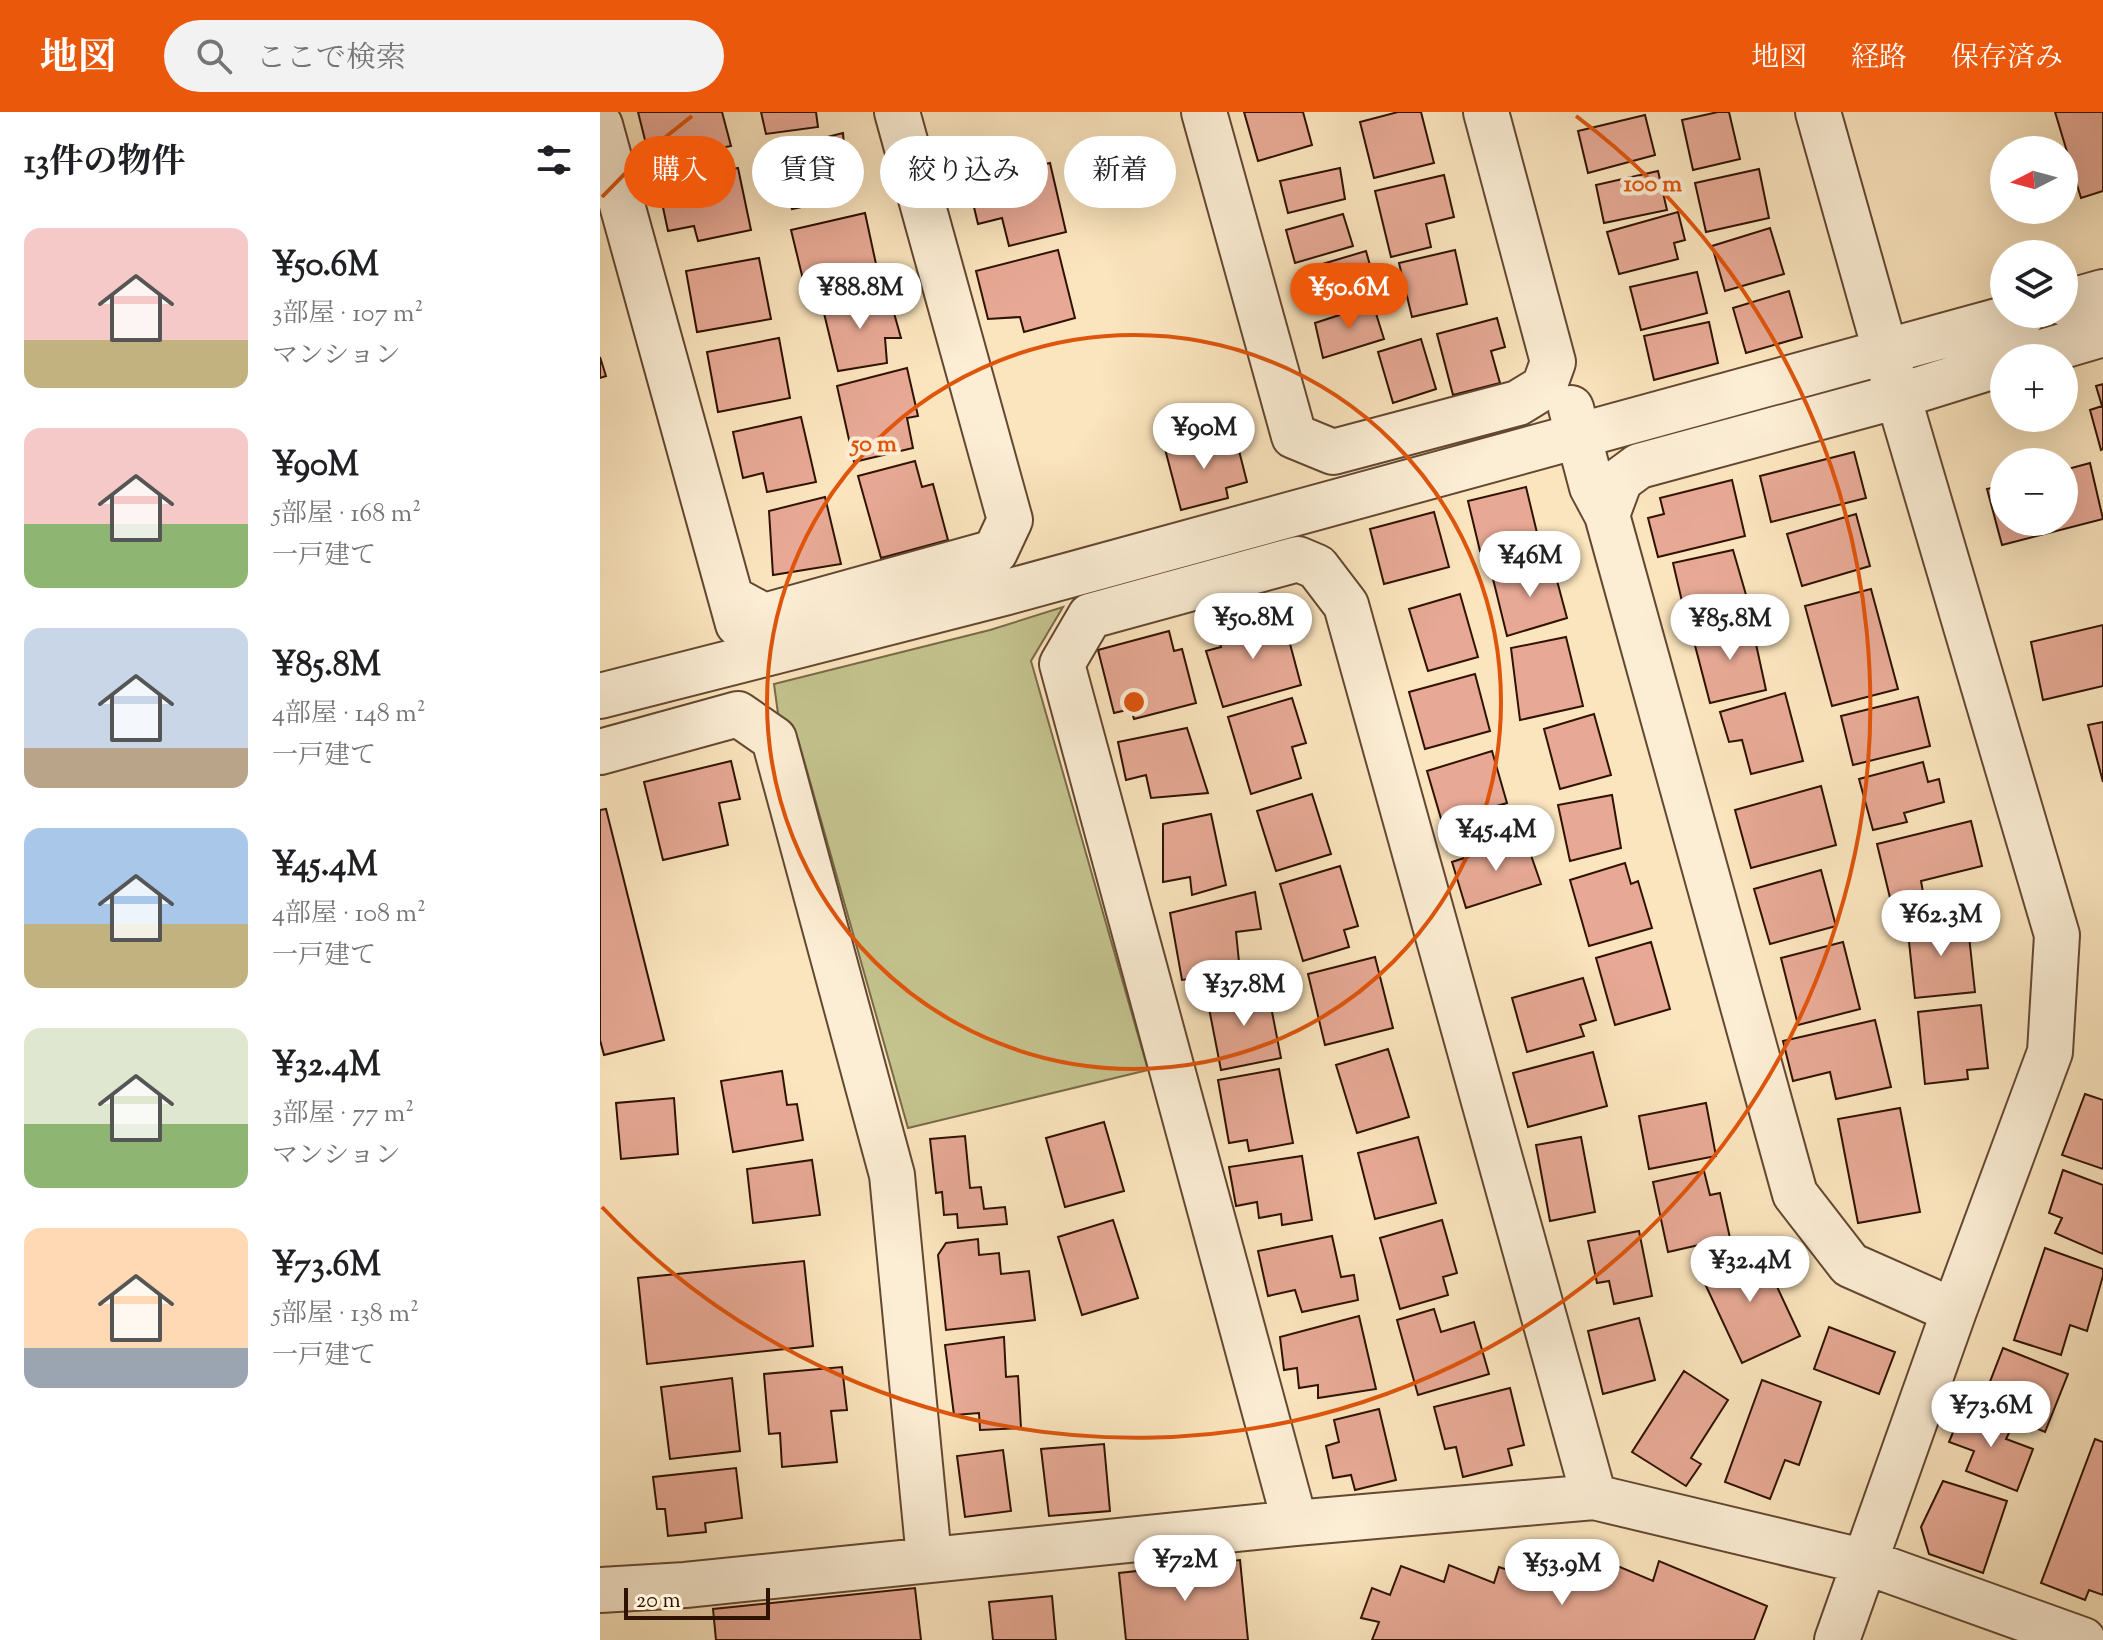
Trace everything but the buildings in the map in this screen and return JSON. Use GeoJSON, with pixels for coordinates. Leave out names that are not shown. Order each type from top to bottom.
{"type":"FeatureCollection","features":[{"type":"Feature","properties":{"kind":"street"},"geometry":{"type":"LineString","coordinates":[[897,112],[1028,586]]}},
{"type":"Feature","properties":{"kind":"street"},"geometry":{"type":"LineString","coordinates":[[1204,112],[1324,546],[1317,567]]}},
{"type":"Feature","properties":{"kind":"street"},"geometry":{"type":"LineString","coordinates":[[1486,112],[1553,362],[1567,390],[1592,487],[1607,515],[1795,1194],[1850,1265],[1954,1311]]}},
{"type":"Feature","properties":{"kind":"street"},"geometry":{"type":"LineString","coordinates":[[1818,112],[2057,935],[2050,1052],[1837,1640]]}},
{"type":"Feature","properties":{"kind":"street"},"geometry":{"type":"LineString","coordinates":[[600,125],[747,659],[738,714]]}},
{"type":"Feature","properties":{"kind":"street"},"geometry":{"type":"LineString","coordinates":[[2078,299],[2103,292]]}},
{"type":"Feature","properties":{"kind":"street"},"geometry":{"type":"LineString","coordinates":[[609,694],[1028,586],[1990,323]]}},
{"type":"Feature","properties":{"kind":"street"},"geometry":{"type":"LineString","coordinates":[[2069,344],[2103,334]]}},
{"type":"Feature","properties":{"kind":"street"},"geometry":{"type":"LineString","coordinates":[[1294,436],[1333,452],[1518,403],[1544,387],[1553,362]]}},
{"type":"Feature","properties":{"kind":"street"},"geometry":{"type":"LineString","coordinates":[[1607,515],[1620,480],[1639,466],[1898,396],[1990,367]]}},
{"type":"Feature","properties":{"kind":"street"},"geometry":{"type":"LineString","coordinates":[[731,598],[764,616],[995,552],[1010,520]]}},
{"type":"Feature","properties":{"kind":"street"},"geometry":{"type":"LineString","coordinates":[[1295,1523],[1062,664],[1090,616],[1298,559],[1317,567],[1346,605],[1355,633],[1594,1497]]}},
{"type":"Feature","properties":{"kind":"street"},"geometry":{"type":"LineString","coordinates":[[738,714],[774,739],[892,1175],[929,1558]]}},
{"type":"Feature","properties":{"kind":"street"},"geometry":{"type":"LineString","coordinates":[[600,752],[738,714]]}},
{"type":"Feature","properties":{"kind":"street"},"geometry":{"type":"LineString","coordinates":[[600,1590],[685,1585],[929,1558],[1594,1497],[1866,1562],[2083,1640]]}},
{"type":"Feature","properties":{"kind":"shaded area"},"geometry":{"type":"Polygon","coordinates":[[[1063,607],[1031,661],[1148,1070],[908,1128],[798,739],[779,721],[774,684],[990,630],[1063,607]]]}}]}
